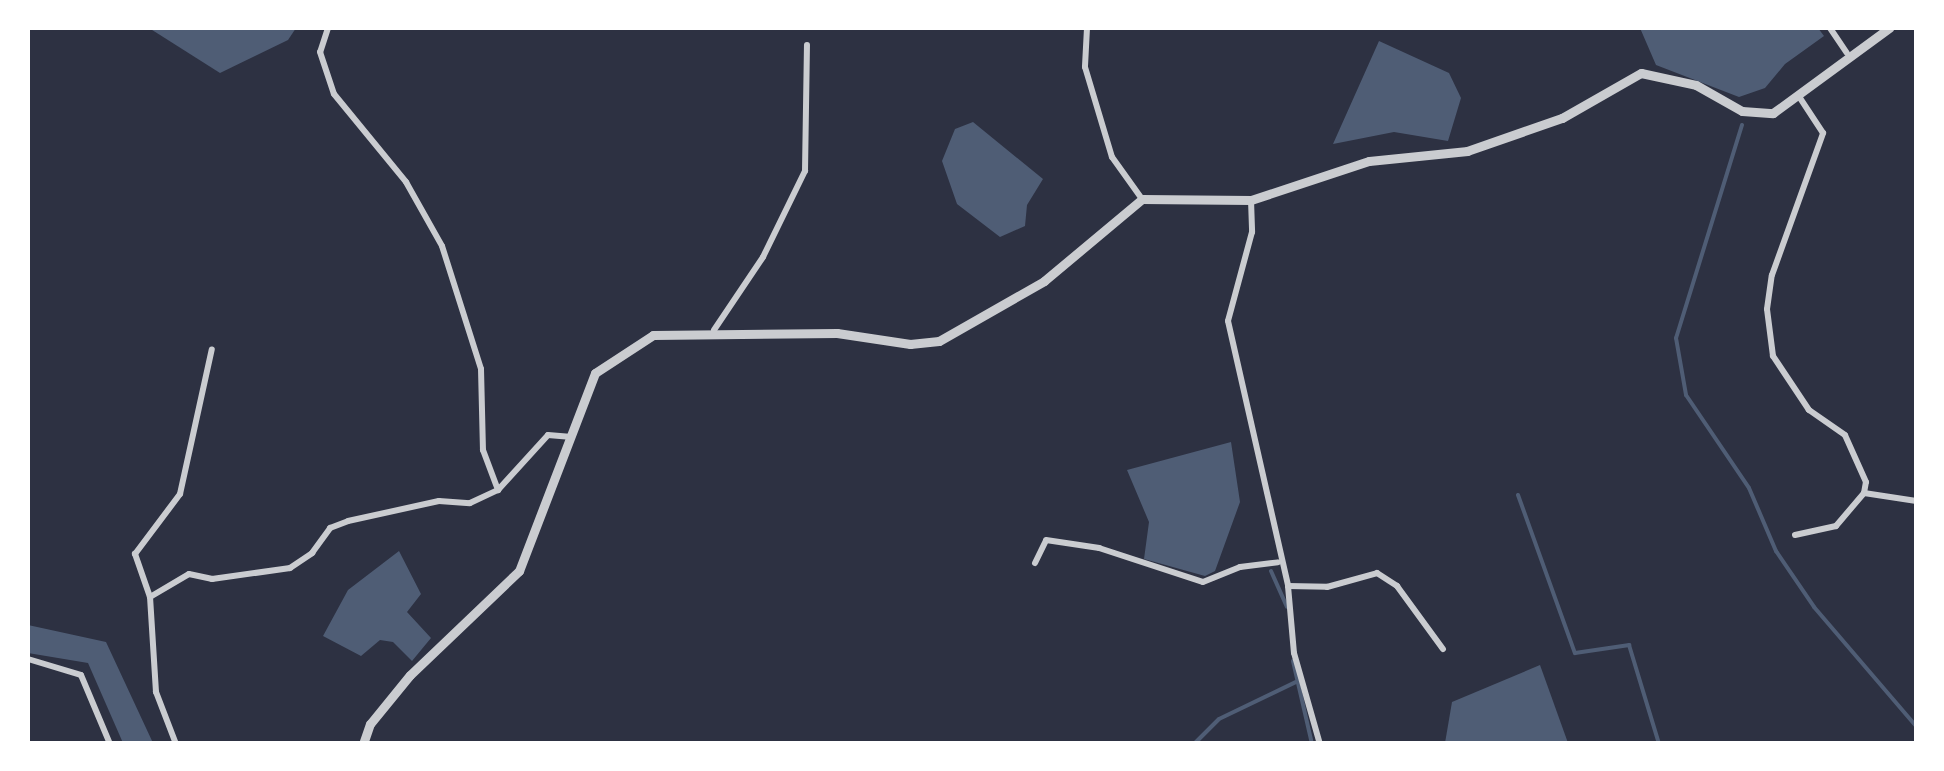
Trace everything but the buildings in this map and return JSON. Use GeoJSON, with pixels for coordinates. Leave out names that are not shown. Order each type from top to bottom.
{"type":"FeatureCollection","features":[{"type":"Feature","properties":{"kind":"street"},"geometry":{"type":"LineString","coordinates":[[328,28],[320,52],[334,94],[406,182],[442,246],[481,369],[484,450],[498,490]]}},
{"type":"Feature","properties":{"kind":"street"},"geometry":{"type":"LineString","coordinates":[[1087,28],[1085,67],[1112,157],[1142,198]]}},
{"type":"Feature","properties":{"kind":"street"},"geometry":{"type":"LineString","coordinates":[[1830,28],[1847,53]]}},
{"type":"Feature","properties":{"kind":"street"},"geometry":{"type":"LineString","coordinates":[[362,744],[370,724],[410,675],[519,571],[595,373],[653,335],[714,330],[939,341],[1044,281],[1142,198],[1251,200],[1368,161],[1467,150],[1562,118],[1641,73],[1664,74],[1761,116],[1798,94],[1847,53],[1889,28]]}},
{"type":"Feature","properties":{"kind":"street"},"geometry":{"type":"LineString","coordinates":[[714,330],[762,257],[805,171],[806,45]]}},
{"type":"Feature","properties":{"kind":"street"},"geometry":{"type":"LineString","coordinates":[[1798,94],[1823,133],[1772,275],[1767,309],[1773,356],[1809,410],[1844,435],[1864,493]]}},
{"type":"Feature","properties":{"kind":"street"},"geometry":{"type":"LineString","coordinates":[[1251,200],[1252,232],[1228,322],[1252,406],[1278,562],[1288,586],[1294,653],[1320,744]]}},
{"type":"Feature","properties":{"kind":"street"},"geometry":{"type":"LineString","coordinates":[[176,744],[156,692],[150,596],[135,554],[180,494],[212,349]]}},
{"type":"Feature","properties":{"kind":"street"},"geometry":{"type":"LineString","coordinates":[[150,596],[189,574],[212,579],[290,568],[312,553],[330,528],[348,521],[439,501],[470,503],[498,490],[548,435],[573,437]]}},
{"type":"Feature","properties":{"kind":"street"},"geometry":{"type":"LineString","coordinates":[[1864,493],[1916,501]]}},
{"type":"Feature","properties":{"kind":"street"},"geometry":{"type":"LineString","coordinates":[[1795,535],[1836,526],[1864,493]]}},
{"type":"Feature","properties":{"kind":"street"},"geometry":{"type":"LineString","coordinates":[[1035,563],[1046,540],[1099,548],[1203,582],[1240,567],[1278,562]]}},
{"type":"Feature","properties":{"kind":"street"},"geometry":{"type":"LineString","coordinates":[[1288,586],[1327,588],[1378,573],[1397,586],[1444,650]]}},
{"type":"Feature","properties":{"kind":"street"},"geometry":{"type":"LineString","coordinates":[[28,659],[81,676],[110,744]]}},
{"type":"Feature","properties":{"kind":"water"},"geometry":{"type":"Polygon","coordinates":[[[149,28],[296,28],[288,40],[220,73],[149,28]]]}},
{"type":"Feature","properties":{"kind":"water"},"geometry":{"type":"Polygon","coordinates":[[[1640,28],[1818,28],[1824,36],[1785,64],[1765,88],[1739,97],[1656,65],[1640,28]]]}},
{"type":"Feature","properties":{"kind":"water"},"geometry":{"type":"Polygon","coordinates":[[[1379,41],[1449,73],[1461,98],[1448,141],[1394,132],[1333,144],[1379,41]]]}},
{"type":"Feature","properties":{"kind":"water"},"geometry":{"type":"Polygon","coordinates":[[[973,122],[1043,179],[1027,205],[1025,226],[1000,237],[957,204],[942,161],[955,129],[973,122]]]}},
{"type":"Feature","properties":{"kind":"water"},"geometry":{"type":"Polygon","coordinates":[[[1231,442],[1240,502],[1215,571],[1205,576],[1144,559],[1149,522],[1127,470],[1231,442]]]}},
{"type":"Feature","properties":{"kind":"water"},"geometry":{"type":"Polygon","coordinates":[[[399,551],[421,594],[407,612],[431,638],[412,661],[393,642],[380,640],[361,656],[323,636],[348,590],[399,551]]]}},
{"type":"Feature","properties":{"kind":"water"},"geometry":{"type":"Polygon","coordinates":[[[28,625],[106,642],[153,743],[123,743],[88,663],[28,653],[28,625]]]}},
{"type":"Feature","properties":{"kind":"water"},"geometry":{"type":"Polygon","coordinates":[[[1540,665],[1568,743],[1445,743],[1452,702],[1540,665]]]}},
{"type":"Feature","properties":{"kind":"waterway"},"geometry":{"type":"LineString","coordinates":[[1742,125],[1676,338],[1686,395],[1749,488],[1776,551],[1814,607],[1916,726]]}},
{"type":"Feature","properties":{"kind":"waterway"},"geometry":{"type":"LineString","coordinates":[[1518,495],[1575,653],[1629,645],[1659,744]]}},
{"type":"Feature","properties":{"kind":"waterway"},"geometry":{"type":"LineString","coordinates":[[1271,571],[1287,607]]}},
{"type":"Feature","properties":{"kind":"waterway"},"geometry":{"type":"LineString","coordinates":[[1293,661],[1312,744]]}},
{"type":"Feature","properties":{"kind":"waterway"},"geometry":{"type":"LineString","coordinates":[[1194,744],[1219,719],[1296,682]]}}]}
